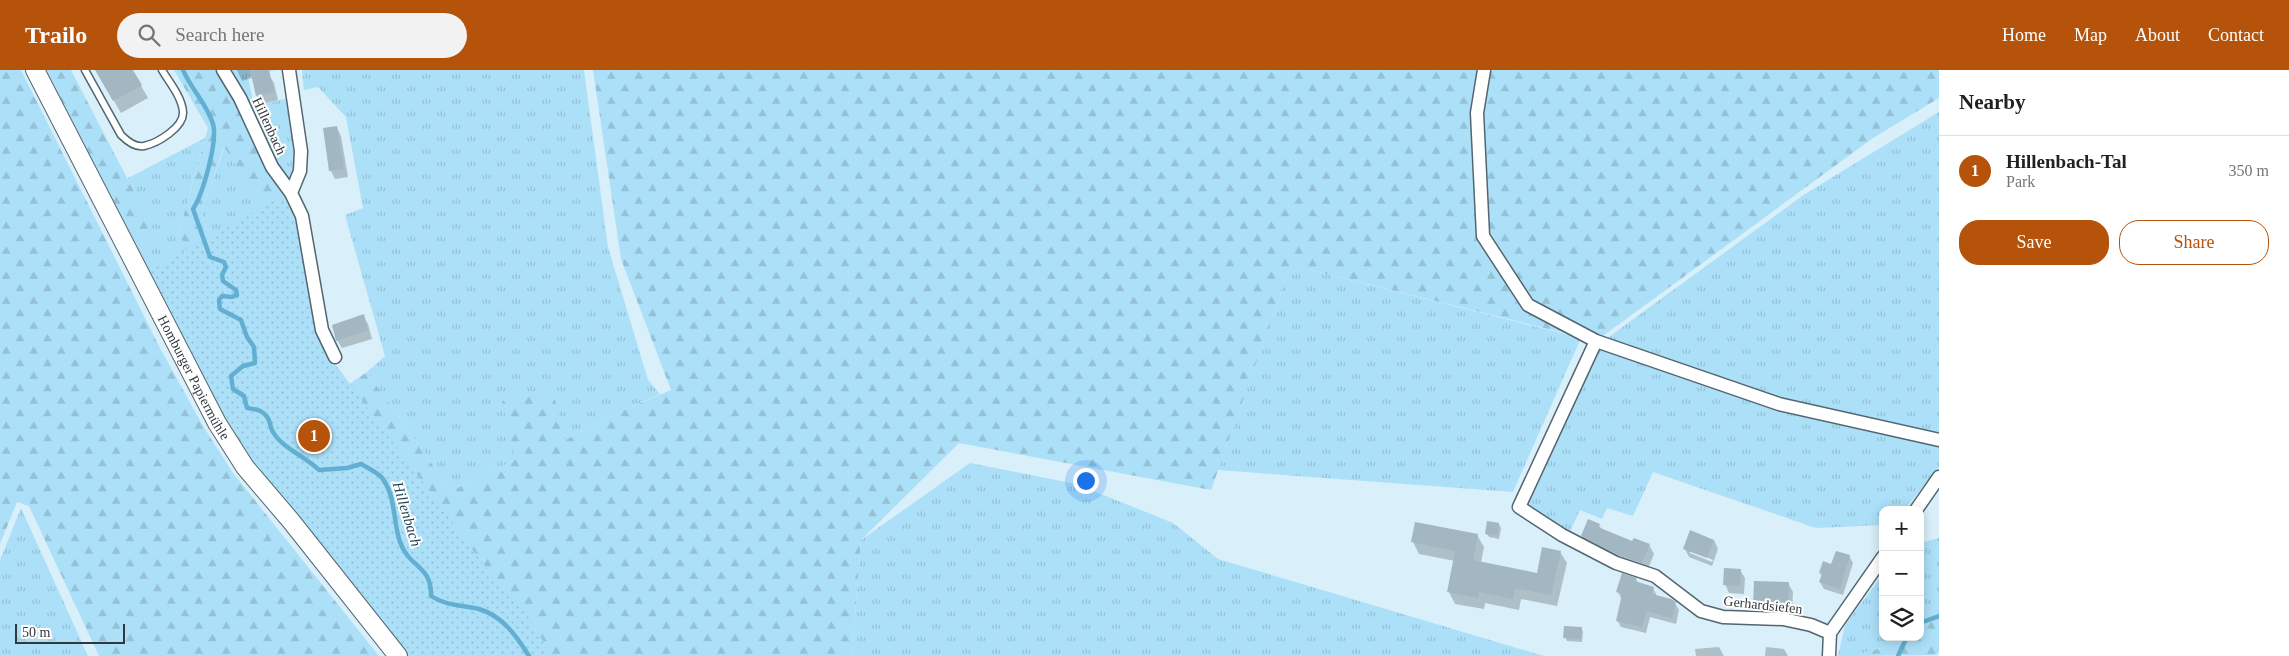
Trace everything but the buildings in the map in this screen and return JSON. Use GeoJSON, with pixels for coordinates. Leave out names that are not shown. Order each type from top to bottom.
{"type":"FeatureCollection","features":[{"type":"Feature","properties":{"kind":"main road","name":"Homburger Papiermühle"},"geometry":{"type":"LineString","coordinates":[[35,70],[218,424],[245,467],[291,521],[398,656]]}},
{"type":"Feature","properties":{"kind":"street","name":"Hillenbach"},"geometry":{"type":"LineString","coordinates":[[223,70],[240,98],[272,167],[291,193],[302,216],[322,330],[335,357]]}},
{"type":"Feature","properties":{"kind":"street","name":"Hillenbach"},"geometry":{"type":"LineString","coordinates":[[289,70],[301,151],[300,171],[291,193]]}},
{"type":"Feature","properties":{"kind":"street"},"geometry":{"type":"LineString","coordinates":[[1484,70],[1477,113],[1483,236],[1528,305],[1596,342],[1779,404],[1939,440]]}},
{"type":"Feature","properties":{"kind":"street","name":"Gerhardsiefen"},"geometry":{"type":"LineString","coordinates":[[1596,342],[1519,507],[1562,535],[1616,563],[1655,576],[1701,611],[1723,617],[1783,620],[1811,625],[1830,633]]}},
{"type":"Feature","properties":{"kind":"street"},"geometry":{"type":"LineString","coordinates":[[1919,506],[1939,477]]}},
{"type":"Feature","properties":{"kind":"street"},"geometry":{"type":"LineString","coordinates":[[1829,656],[1830,633],[1879,563]]}},
{"type":"Feature","properties":{"kind":"lane"},"geometry":{"type":"LineString","coordinates":[[85,70],[121,135],[127,142],[135,146],[144,146],[172,132],[180,123],[183,114],[182,104],[162,70]]}},
{"type":"Feature","properties":{"kind":"green space"},"geometry":{"type":"Polygon","coordinates":[[[0,70],[21,70],[160,348],[203,426],[233,473],[379,656],[99,656],[29,506],[17,502],[0,544],[0,70]]]}},
{"type":"Feature","properties":{"kind":"green space"},"geometry":{"type":"Polygon","coordinates":[[[45,70],[71,70],[156,234],[134,248],[45,70]]]}},
{"type":"Feature","properties":{"kind":"green space"},"geometry":{"type":"Polygon","coordinates":[[[174,70],[216,70],[271,163],[298,222],[268,220],[224,146],[201,213],[222,272],[214,275],[178,235],[208,128],[174,70]]]}},
{"type":"Feature","properties":{"kind":"green space"},"geometry":{"type":"Polygon","coordinates":[[[228,70],[276,70],[248,77],[254,106],[289,98],[296,170],[288,181],[274,166],[228,70]]]}},
{"type":"Feature","properties":{"kind":"green space"},"geometry":{"type":"Polygon","coordinates":[[[302,70],[584,70],[608,247],[648,380],[660,394],[565,440],[515,460],[451,491],[367,372],[385,356],[345,215],[363,208],[346,117],[318,87],[304,90],[302,70]]]}},
{"type":"Feature","properties":{"kind":"green space"},"geometry":{"type":"Polygon","coordinates":[[[593,70],[1939,70],[1939,98],[1873,138],[1596,341],[1291,265],[1211,490],[959,443],[861,540],[852,656],[405,656],[250,466],[223,422],[181,335],[348,385],[367,372],[451,491],[515,460],[502,401],[553,392],[565,440],[622,411],[671,390],[621,259],[593,70]]]}},
{"type":"Feature","properties":{"kind":"green space"},"geometry":{"type":"Polygon","coordinates":[[[1939,112],[1939,435],[1778,399],[1606,339],[1805,194],[1939,112]]]}},
{"type":"Feature","properties":{"kind":"green space"},"geometry":{"type":"Polygon","coordinates":[[[205,138],[178,235],[222,272],[201,213],[225,145],[268,220],[181,335],[134,248],[128,178],[205,138]]]}},
{"type":"Feature","properties":{"kind":"green space"},"geometry":{"type":"Polygon","coordinates":[[[290,192],[319,318],[333,361],[484,565],[520,603],[552,656],[405,656],[273,487],[199,378],[147,272],[290,192]]]}},
{"type":"Feature","properties":{"kind":"green space"},"geometry":{"type":"Polygon","coordinates":[[[1291,265],[1581,338],[1513,492],[1218,470],[1291,265]]]}},
{"type":"Feature","properties":{"kind":"green space"},"geometry":{"type":"Polygon","coordinates":[[[1599,349],[1779,409],[1939,445],[1939,467],[1907,506],[1879,506],[1879,525],[1816,528],[1653,472],[1633,516],[1607,508],[1602,519],[1580,510],[1570,532],[1522,504],[1599,349]]]}},
{"type":"Feature","properties":{"kind":"green space"},"geometry":{"type":"Polygon","coordinates":[[[970,463],[1076,484],[1173,523],[1218,559],[1544,656],[852,656],[861,540],[970,463]]]}},
{"type":"Feature","properties":{"kind":"green space"},"geometry":{"type":"Polygon","coordinates":[[[21,508],[88,656],[0,656],[0,560],[21,508]]]}},
{"type":"Feature","properties":{"kind":"green space"},"geometry":{"type":"Polygon","coordinates":[[[1939,538],[1939,602],[1924,618],[1924,551],[1924,542],[1939,538]]]}},
{"type":"Feature","properties":{"kind":"green space"},"geometry":{"type":"Polygon","coordinates":[[[1879,579],[1879,641],[1901,641],[1854,656],[1838,656],[1845,625],[1879,579]]]}},
{"type":"Feature","properties":{"kind":"green space"},"geometry":{"type":"Polygon","coordinates":[[[1939,602],[1939,652],[1936,655],[1854,656],[1901,641],[1924,641],[1924,618],[1939,602]]]}},
{"type":"Feature","properties":{"kind":"waterway","name":"Hillenbach"},"geometry":{"type":"LineString","coordinates":[[183,70],[207,110],[214,132],[209,167],[193,209],[210,257],[224,262],[226,267],[222,275],[223,281],[236,290],[237,295],[232,297],[222,296],[219,300],[220,309],[241,320],[247,337],[254,347],[255,363],[243,366],[231,376],[233,389],[244,396],[247,408],[259,410],[269,419],[273,432],[282,443],[319,470],[347,468],[361,464],[379,475],[390,494],[400,542],[404,551],[428,578],[431,596],[448,603],[488,612],[508,628],[529,656]]}},
{"type":"Feature","properties":{"kind":"waterway"},"geometry":{"type":"LineString","coordinates":[[1924,622],[1939,616]]}},
{"type":"Feature","properties":{"kind":"waterway"},"geometry":{"type":"LineString","coordinates":[[1898,656],[1905,641]]}},
{"type":"Feature","properties":{"kind":"place","name":"Hillenbach-Tal"},"geometry":{"type":"Point","coordinates":[314,436]}}]}
